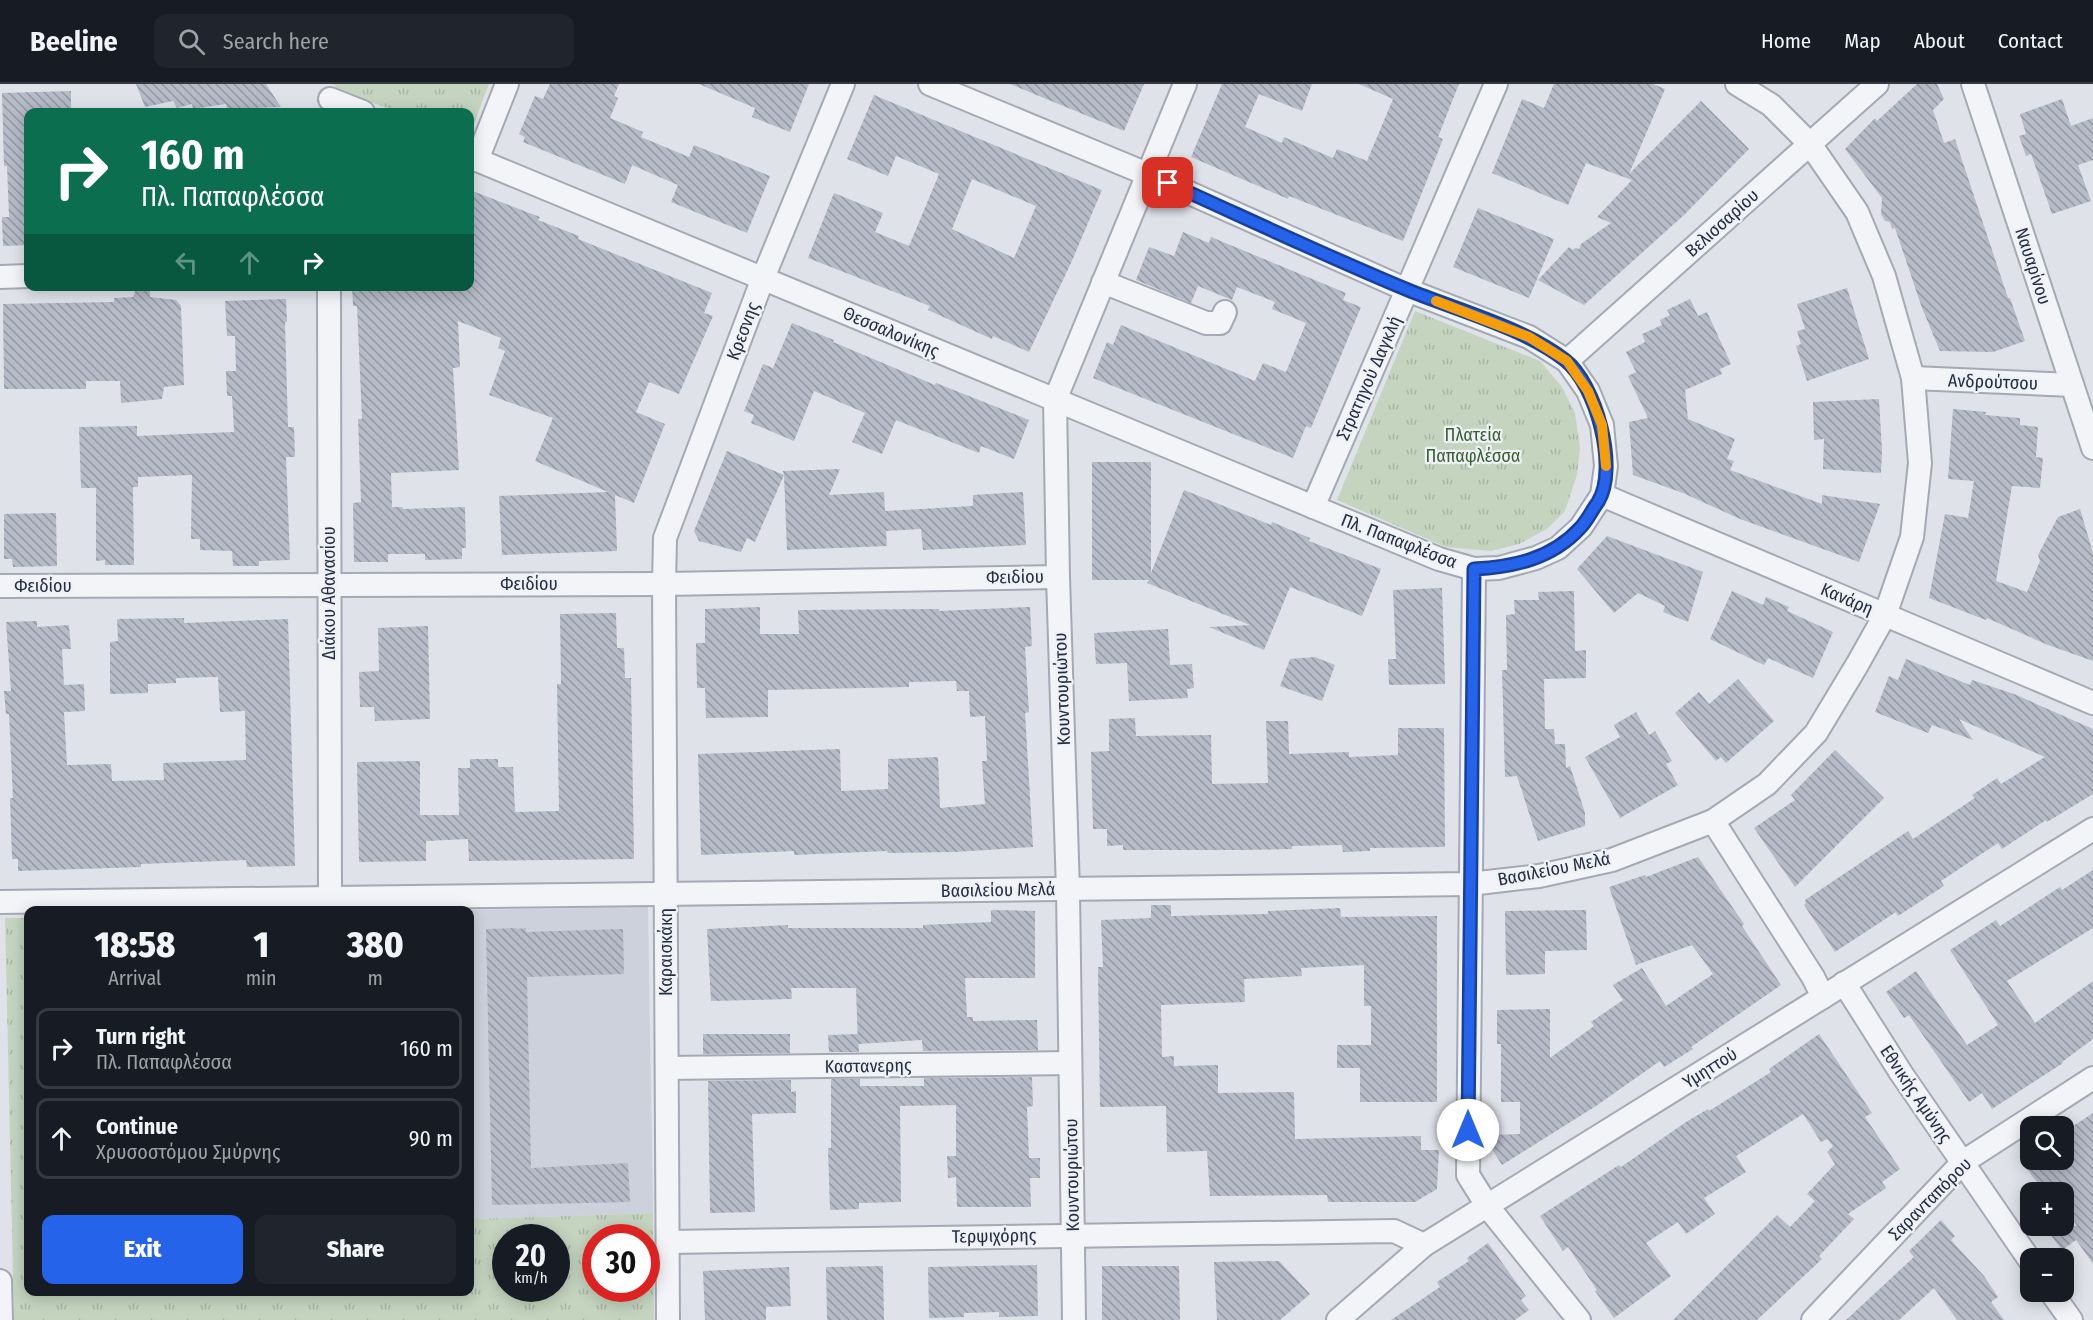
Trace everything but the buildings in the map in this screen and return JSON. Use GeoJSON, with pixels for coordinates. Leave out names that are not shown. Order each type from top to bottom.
{"type":"FeatureCollection","features":[{"type":"Feature","properties":{"kind":"street"},"geometry":{"type":"LineString","coordinates":[[474,156],[507,84]]}},
{"type":"Feature","properties":{"kind":"street","name":"Κρεσνης"},"geometry":{"type":"LineString","coordinates":[[664,584],[665,538],[763,278],[843,84]]}},
{"type":"Feature","properties":{"kind":"street"},"geometry":{"type":"LineString","coordinates":[[930,84],[1147,174],[1407,290],[1529,337],[1567,361]]}},
{"type":"Feature","properties":{"kind":"street","name":"Κουντουριώτου"},"geometry":{"type":"LineString","coordinates":[[1074,1320],[1068,890],[1055,400],[1185,84]]}},
{"type":"Feature","properties":{"kind":"street","name":"Στρατηγού Δαγκλή"},"geometry":{"type":"LineString","coordinates":[[1313,507],[1496,84]]}},
{"type":"Feature","properties":{"kind":"street","name":"Βασιλείου Μελά"},"geometry":{"type":"LineString","coordinates":[[0,902],[1470,884],[1539,876],[1612,860],[1713,821],[1767,784],[1816,733],[1857,665],[1885,615],[1912,537],[1920,463],[1913,378],[1884,276],[1857,212],[1810,144],[1771,105],[1737,84]]}},
{"type":"Feature","properties":{"kind":"street","name":"Βελισσαρίου"},"geometry":{"type":"LineString","coordinates":[[1567,361],[1877,84]]}},
{"type":"Feature","properties":{"kind":"street","name":"Ναυαρίνου"},"geometry":{"type":"LineString","coordinates":[[1973,84],[2093,448]]}},
{"type":"Feature","properties":{"kind":"street"},"geometry":{"type":"LineString","coordinates":[[327,98],[353,108]]}},
{"type":"Feature","properties":{"kind":"street","name":"Θεσσαλονίκης"},"geometry":{"type":"LineString","coordinates":[[474,158],[1313,507]]}},
{"type":"Feature","properties":{"kind":"street"},"geometry":{"type":"LineString","coordinates":[[0,277],[24,276]]}},
{"type":"Feature","properties":{"kind":"street"},"geometry":{"type":"LineString","coordinates":[[1103,282],[1206,323],[1220,322],[1225,312]]}},
{"type":"Feature","properties":{"kind":"street","name":"Διάκου Αθανασίου"},"geometry":{"type":"LineString","coordinates":[[329,291],[330,899]]}},
{"type":"Feature","properties":{"kind":"street","name":"Πλ. Παπαφλέσσα"},"geometry":{"type":"LineString","coordinates":[[1313,507],[1439,559],[1474,569],[1499,568],[1536,558],[1558,548],[1581,527],[1602,495],[1606,466],[1602,425],[1588,391],[1567,361]]}},
{"type":"Feature","properties":{"kind":"street","name":"Ανδρούτσου"},"geometry":{"type":"LineString","coordinates":[[1913,378],[2072,385]]}},
{"type":"Feature","properties":{"kind":"street","name":"Κανάρη"},"geometry":{"type":"LineString","coordinates":[[1602,495],[2093,703]]}},
{"type":"Feature","properties":{"kind":"street"},"geometry":{"type":"LineString","coordinates":[[1474,569],[1468,1175],[1488,1207],[1579,1320]]}},
{"type":"Feature","properties":{"kind":"street","name":"Φειδίου"},"geometry":{"type":"LineString","coordinates":[[0,586],[664,584],[1058,577]]}},
{"type":"Feature","properties":{"kind":"street","name":"Καραισκάκη"},"geometry":{"type":"LineString","coordinates":[[664,584],[668,1320]]}},
{"type":"Feature","properties":{"kind":"street"},"geometry":{"type":"LineString","coordinates":[[1713,821],[1813,977],[1823,997]]}},
{"type":"Feature","properties":{"kind":"street","name":"Υμηττού"},"geometry":{"type":"LineString","coordinates":[[1338,1320],[1424,1245],[2093,829]]}},
{"type":"Feature","properties":{"kind":"street","name":"Εθνικής Αμύνης"},"geometry":{"type":"LineString","coordinates":[[1844,984],[1901,1073],[2021,1248]]}},
{"type":"Feature","properties":{"kind":"street","name":"Καστανερης"},"geometry":{"type":"LineString","coordinates":[[667,1068],[1070,1063]]}},
{"type":"Feature","properties":{"kind":"street","name":"Σαρανταπόρου"},"geometry":{"type":"LineString","coordinates":[[1817,1318],[1963,1162],[2093,1078]]}},
{"type":"Feature","properties":{"kind":"street","name":"Τερψιχόρης"},"geometry":{"type":"LineString","coordinates":[[668,1242],[1394,1231],[1424,1245]]}},
{"type":"Feature","properties":{"kind":"street"},"geometry":{"type":"LineString","coordinates":[[0,1281],[1,1320]]}},
{"type":"Feature","properties":{"kind":"street"},"geometry":{"type":"LineString","coordinates":[[2058,1302],[2071,1320]]}},
{"type":"Feature","properties":{"kind":"shaded area"},"geometry":{"type":"Polygon","coordinates":[[[648,907],[653,1213],[475,1219],[474,910],[648,907]]]}},
{"type":"Feature","properties":{"kind":"green space"},"geometry":{"type":"Polygon","coordinates":[[[333,84],[489,84],[474,124],[474,108],[388,108],[339,91],[333,84]]]}},
{"type":"Feature","properties":{"kind":"green space","name":"Πλατεία Παπαφλέσσα"},"geometry":{"type":"Polygon","coordinates":[[[1415,311],[1540,361],[1562,387],[1575,413],[1580,448],[1577,475],[1565,511],[1547,529],[1519,544],[1491,551],[1446,547],[1337,500],[1415,311]]]}},
{"type":"Feature","properties":{"kind":"green space"},"geometry":{"type":"Polygon","coordinates":[[[5,918],[24,918],[24,1296],[474,1296],[474,1142],[475,1219],[653,1213],[653,1224],[582,1224],[582,1302],[654,1302],[654,1320],[14,1320],[5,918]]]}},
{"type":"Feature","properties":{"kind":"slow traffic"},"geometry":{"type":"LineString","coordinates":[[1436,301],[1529,337],[1567,361],[1588,391],[1602,425],[1606,466]]}},
{"type":"Feature","properties":{"kind":"route"},"geometry":{"type":"LineString","coordinates":[[1168,183],[1407,290],[1529,337],[1567,361],[1588,391],[1602,425],[1606,466],[1602,495],[1581,527],[1558,548],[1536,558],[1499,568],[1474,569],[1468,1130]]}}]}
